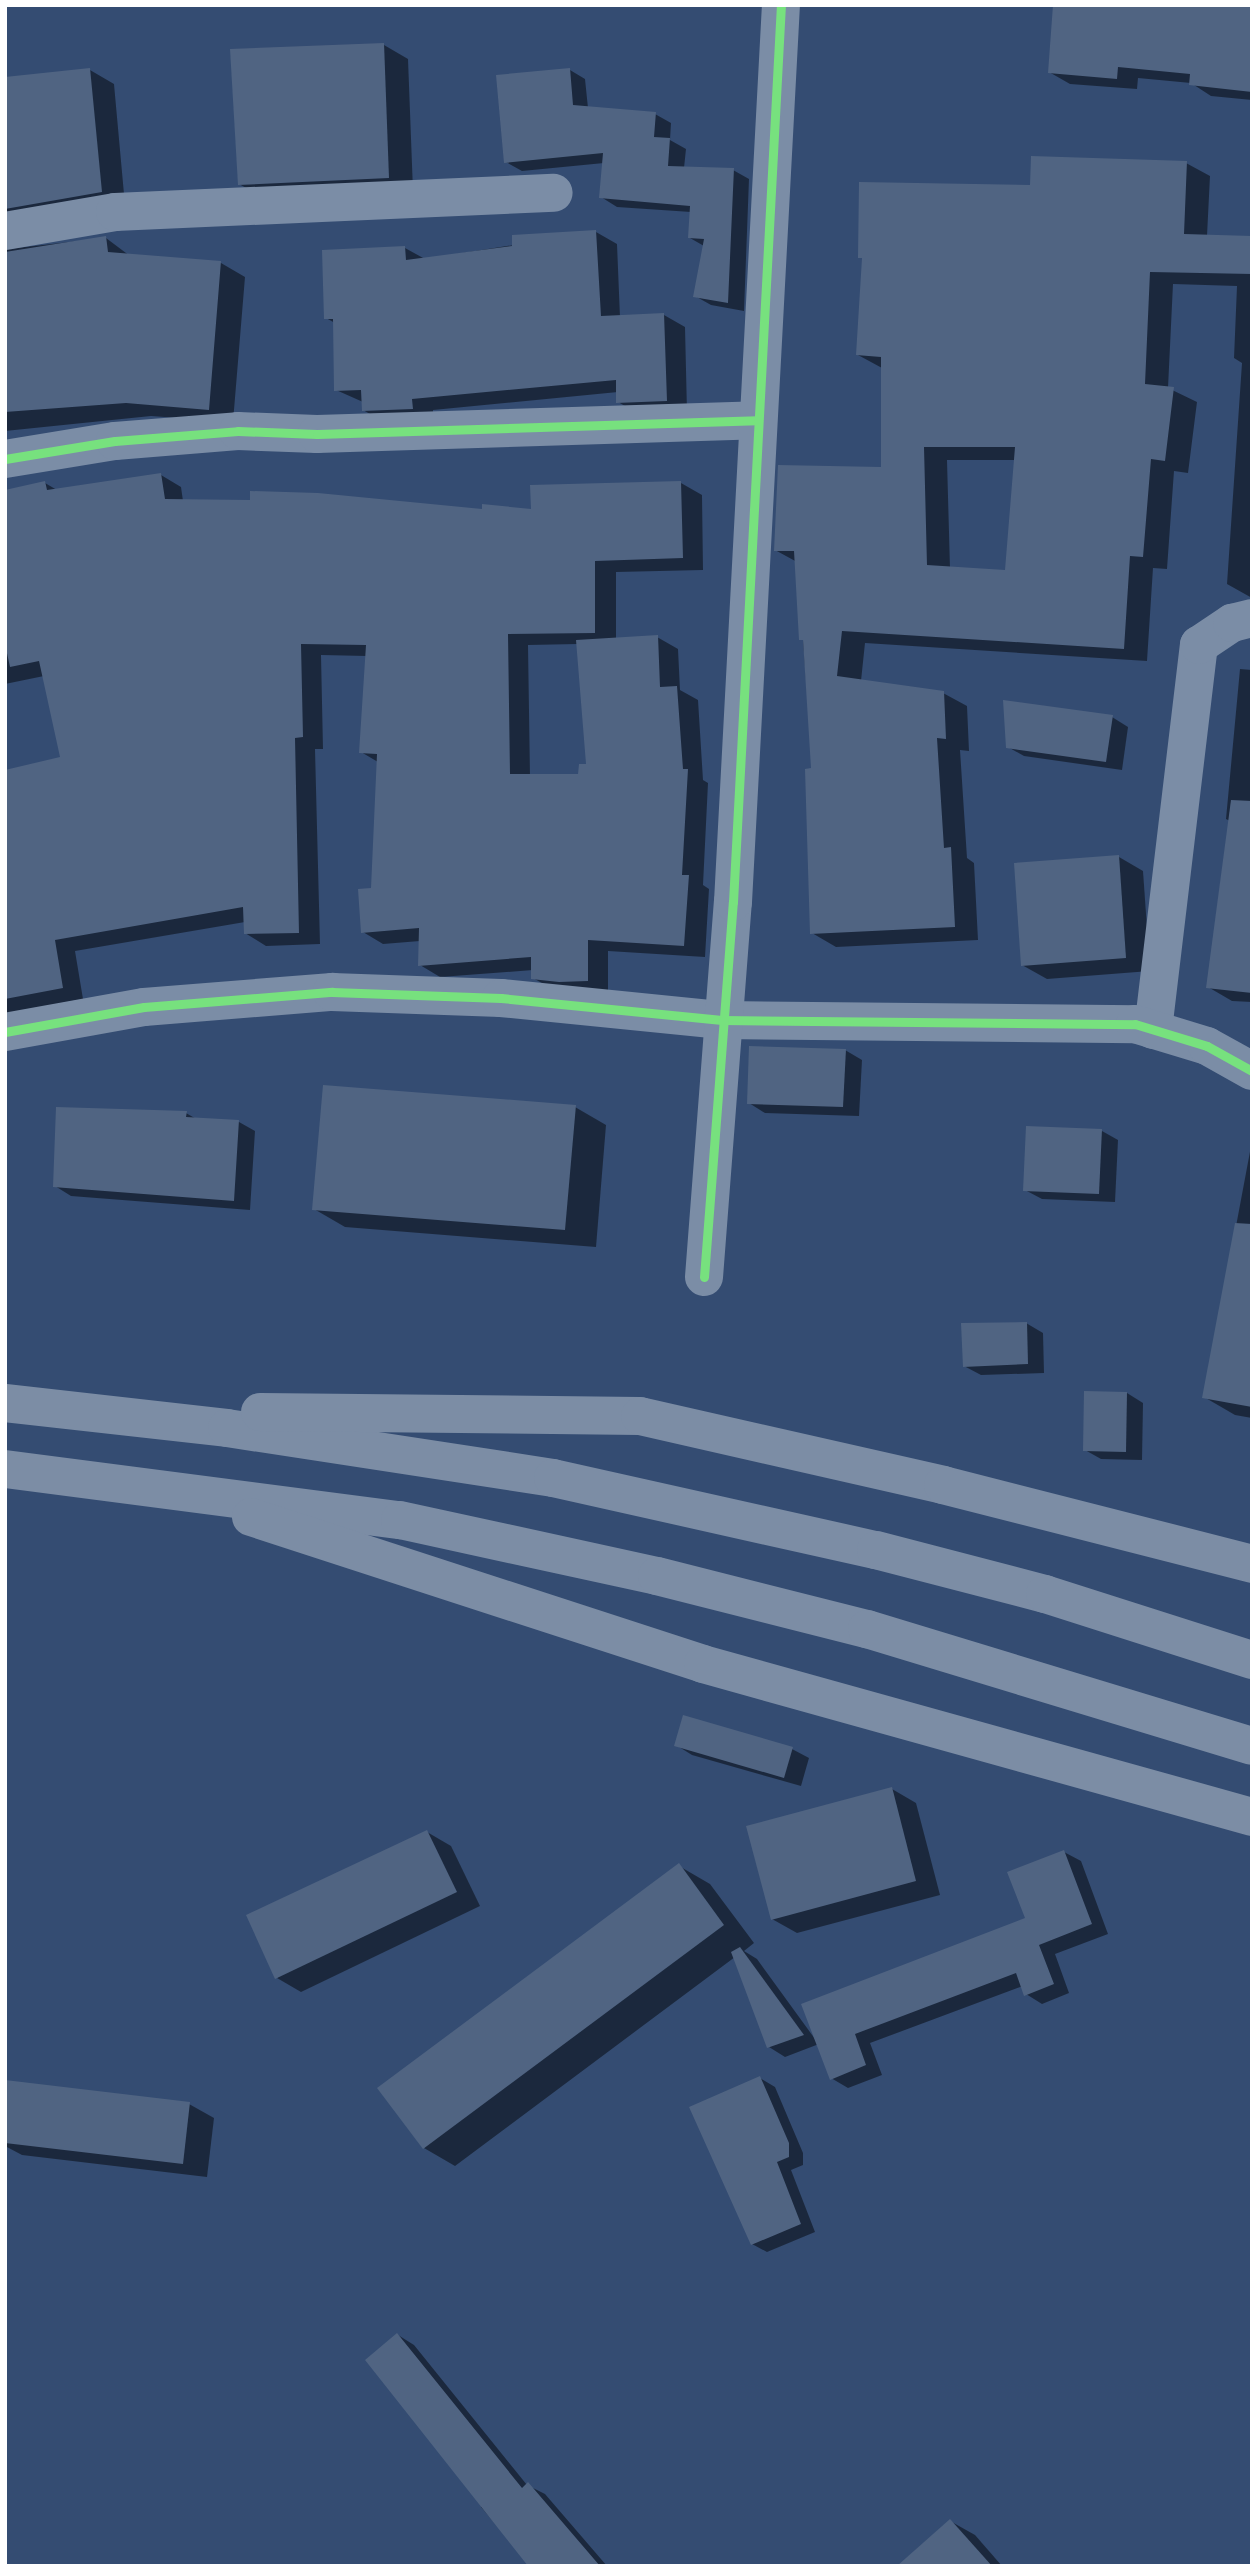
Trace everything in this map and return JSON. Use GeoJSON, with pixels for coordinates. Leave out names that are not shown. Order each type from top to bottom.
{"type":"FeatureCollection","features":[{"type":"Feature","properties":{"kind":"highway"},"geometry":{"type":"LineString","coordinates":[[5,1402],[94,1410],[553,1478],[877,1550],[1045,1594],[1252,1660]]}},
{"type":"Feature","properties":{"kind":"highway"},"geometry":{"type":"LineString","coordinates":[[94,1410],[640,1416],[943,1485],[1252,1564]]}},
{"type":"Feature","properties":{"kind":"highway"},"geometry":{"type":"LineString","coordinates":[[5,1469],[153,1485],[400,1520],[657,1576],[867,1629],[1252,1746]]}},
{"type":"Feature","properties":{"kind":"highway"},"geometry":{"type":"LineString","coordinates":[[153,1485],[703,1664],[1252,1817]]}},
{"type":"Feature","properties":{"kind":"street"},"geometry":{"type":"LineString","coordinates":[[704,1277],[733,902],[781,5]]}},
{"type":"Feature","properties":{"kind":"street"},"geometry":{"type":"LineString","coordinates":[[5,231],[115,212],[554,193]]}},
{"type":"Feature","properties":{"kind":"street"},"geometry":{"type":"LineString","coordinates":[[5,458],[115,441],[238,431],[317,434],[757,420]]}},
{"type":"Feature","properties":{"kind":"street"},"geometry":{"type":"LineString","coordinates":[[1153,1030],[1199,645],[1232,623],[1252,618]]}},
{"type":"Feature","properties":{"kind":"street"},"geometry":{"type":"LineString","coordinates":[[5,1032],[144,1007],[332,992],[501,998],[722,1020],[1135,1024],[1207,1046],[1252,1071]]}},
{"type":"Feature","properties":{"kind":"building"},"geometry":{"type":"Polygon","coordinates":[[[1053,5],[1252,5],[1252,92],[1189,85],[1190,74],[1118,67],[1117,79],[1048,73],[1053,5]]]}},
{"type":"Feature","properties":{"kind":"building"},"geometry":{"type":"Polygon","coordinates":[[[384,43],[389,178],[238,185],[230,49],[384,43]]]}},
{"type":"Feature","properties":{"kind":"building"},"geometry":{"type":"Polygon","coordinates":[[[90,68],[102,192],[5,209],[5,77],[90,68]]]}},
{"type":"Feature","properties":{"kind":"building"},"geometry":{"type":"Polygon","coordinates":[[[570,68],[573,105],[656,112],[654,137],[670,138],[668,166],[734,168],[728,303],[693,297],[704,239],[688,238],[690,206],[599,198],[603,153],[504,163],[496,75],[570,68]]]}},
{"type":"Feature","properties":{"kind":"building"},"geometry":{"type":"Polygon","coordinates":[[[1031,156],[1187,161],[1184,234],[1252,236],[1252,274],[1150,272],[1145,384],[1174,387],[1165,461],[1151,459],[1143,557],[1130,556],[1124,649],[842,631],[837,676],[944,691],[946,739],[937,738],[944,848],[951,847],[955,927],[810,934],[805,769],[811,768],[803,640],[799,640],[794,551],[774,551],[778,465],[881,467],[881,357],[856,355],[862,258],[858,258],[859,182],[1030,185],[1031,156]],[[924,447],[927,565],[1005,570],[1015,447],[924,447]]]}},
{"type":"Feature","properties":{"kind":"building"},"geometry":{"type":"Polygon","coordinates":[[[596,230],[601,316],[664,313],[667,401],[616,403],[616,380],[412,399],[413,409],[362,411],[361,390],[334,391],[333,319],[324,319],[322,250],[405,246],[406,260],[512,246],[512,235],[596,230]]]}},
{"type":"Feature","properties":{"kind":"building"},"geometry":{"type":"Polygon","coordinates":[[[106,236],[108,252],[221,261],[209,410],[126,403],[5,412],[5,252],[106,236]]]}},
{"type":"Feature","properties":{"kind":"building"},"geometry":{"type":"Polygon","coordinates":[[[161,473],[165,499],[250,500],[250,491],[318,493],[482,509],[482,504],[531,509],[530,485],[681,481],[683,558],[595,561],[595,633],[508,634],[510,774],[578,774],[579,764],[586,764],[576,640],[658,635],[660,687],[677,686],[683,769],[688,769],[682,875],[689,875],[684,946],[588,940],[588,981],[559,982],[531,979],[531,957],[418,966],[419,928],[361,933],[358,889],[371,888],[377,754],[359,753],[366,645],[301,644],[303,737],[295,738],[299,933],[244,934],[243,907],[55,940],[63,988],[5,999],[5,770],[60,757],[39,661],[10,667],[5,644],[5,490],[45,481],[47,490],[161,473]]]}},
{"type":"Feature","properties":{"kind":"building"},"geometry":{"type":"Polygon","coordinates":[[[1003,700],[1113,715],[1106,762],[1006,748],[1003,700]]]}},
{"type":"Feature","properties":{"kind":"building"},"geometry":{"type":"Polygon","coordinates":[[[1231,800],[1252,801],[1252,993],[1206,988],[1231,800]]]}},
{"type":"Feature","properties":{"kind":"building"},"geometry":{"type":"Polygon","coordinates":[[[1119,855],[1126,958],[1021,966],[1014,863],[1119,855]]]}},
{"type":"Feature","properties":{"kind":"building"},"geometry":{"type":"Polygon","coordinates":[[[749,1046],[846,1049],[843,1107],[747,1104],[749,1046]]]}},
{"type":"Feature","properties":{"kind":"building"},"geometry":{"type":"Polygon","coordinates":[[[323,1085],[576,1105],[565,1230],[312,1210],[323,1085]]]}},
{"type":"Feature","properties":{"kind":"building"},"geometry":{"type":"Polygon","coordinates":[[[56,1107],[187,1111],[186,1117],[239,1120],[234,1201],[53,1187],[56,1107]]]}},
{"type":"Feature","properties":{"kind":"building"},"geometry":{"type":"Polygon","coordinates":[[[1026,1126],[1102,1129],[1099,1194],[1023,1191],[1026,1126]]]}},
{"type":"Feature","properties":{"kind":"building"},"geometry":{"type":"Polygon","coordinates":[[[1235,1223],[1252,1224],[1252,1407],[1202,1398],[1235,1223]]]}},
{"type":"Feature","properties":{"kind":"building"},"geometry":{"type":"Polygon","coordinates":[[[1027,1322],[1028,1364],[963,1367],[961,1323],[1027,1322]]]}},
{"type":"Feature","properties":{"kind":"building"},"geometry":{"type":"Polygon","coordinates":[[[1084,1391],[1127,1392],[1126,1452],[1083,1451],[1084,1391]]]}},
{"type":"Feature","properties":{"kind":"building"},"geometry":{"type":"Polygon","coordinates":[[[683,1715],[793,1747],[784,1778],[674,1746],[683,1715]]]}},
{"type":"Feature","properties":{"kind":"building"},"geometry":{"type":"Polygon","coordinates":[[[892,1787],[916,1881],[771,1920],[746,1826],[892,1787]]]}},
{"type":"Feature","properties":{"kind":"building"},"geometry":{"type":"Polygon","coordinates":[[[427,1830],[457,1892],[275,1979],[246,1915],[427,1830]]]}},
{"type":"Feature","properties":{"kind":"building"},"geometry":{"type":"Polygon","coordinates":[[[1064,1850],[1092,1924],[1039,1945],[1054,1984],[1024,1996],[1016,1973],[855,2034],[866,2065],[830,2080],[801,2004],[1025,1918],[1007,1872],[1064,1850]]]}},
{"type":"Feature","properties":{"kind":"building"},"geometry":{"type":"Polygon","coordinates":[[[679,1863],[724,1925],[423,2149],[377,2088],[679,1863]]]}},
{"type":"Feature","properties":{"kind":"building"},"geometry":{"type":"Polygon","coordinates":[[[740,1947],[804,2035],[767,2048],[731,1952],[740,1947]]]}},
{"type":"Feature","properties":{"kind":"building"},"geometry":{"type":"Polygon","coordinates":[[[760,2076],[789,2143],[789,2157],[777,2162],[801,2224],[751,2245],[689,2107],[760,2076]]]}},
{"type":"Feature","properties":{"kind":"building"},"geometry":{"type":"Polygon","coordinates":[[[5,2080],[190,2102],[183,2164],[5,2143],[5,2080]]]}},
{"type":"Feature","properties":{"kind":"building"},"geometry":{"type":"Polygon","coordinates":[[[397,2333],[522,2488],[528,2482],[600,2566],[528,2566],[365,2360],[397,2333]]]}},
{"type":"Feature","properties":{"kind":"building"},"geometry":{"type":"Polygon","coordinates":[[[950,2519],[992,2566],[897,2566],[950,2519]]]}},
{"type":"Feature","properties":{"kind":"cycle path"},"geometry":{"type":"LineString","coordinates":[[704,1277],[733,902],[781,5]]}},
{"type":"Feature","properties":{"kind":"cycle path"},"geometry":{"type":"LineString","coordinates":[[5,459],[115,441],[238,431],[317,434],[757,420]]}},
{"type":"Feature","properties":{"kind":"cycle path"},"geometry":{"type":"LineString","coordinates":[[5,1032],[144,1007],[332,992],[501,998],[722,1020],[1135,1024],[1207,1046],[1252,1071]]}}]}
